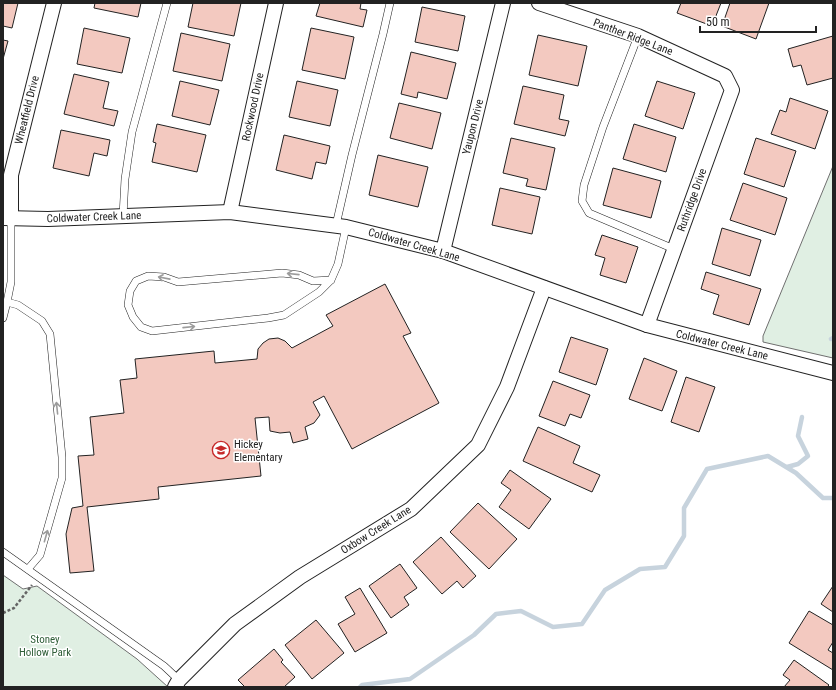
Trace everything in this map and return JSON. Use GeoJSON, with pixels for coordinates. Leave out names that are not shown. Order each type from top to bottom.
{"type":"FeatureCollection","features":[{"type":"Feature","properties":{"kind":"street","name":"Wheatfield Drive"},"geometry":{"type":"LineString","coordinates":[[7,218],[12,175],[54,3]]}},
{"type":"Feature","properties":{"kind":"street","name":"Rockwood Drive"},"geometry":{"type":"LineString","coordinates":[[230,212],[276,3]]}},
{"type":"Feature","properties":{"kind":"street","name":"Yaupon Drive"},"geometry":{"type":"LineString","coordinates":[[443,251],[503,3]]}},
{"type":"Feature","properties":{"kind":"street","name":"Panther Ridge Lane"},"geometry":{"type":"LineString","coordinates":[[539,3],[638,36],[725,76]]}},
{"type":"Feature","properties":{"kind":"street","name":"Ruthridge Drive"},"geometry":{"type":"LineString","coordinates":[[647,326],[732,90],[725,76]]}},
{"type":"Feature","properties":{"kind":"street","name":"Coldwater Creek Lane"},"geometry":{"type":"LineString","coordinates":[[7,218],[48,219],[230,212],[341,226],[443,251],[647,326],[833,373]]}},
{"type":"Feature","properties":{"kind":"street","name":"Oxbow Creek Lane"},"geometry":{"type":"LineString","coordinates":[[180,685],[235,624],[300,577],[411,509],[478,445],[507,387],[544,288]]}},
{"type":"Feature","properties":{"kind":"lane"},"geometry":{"type":"LineString","coordinates":[[123,216],[125,178],[132,132],[167,3]]}},
{"type":"Feature","properties":{"kind":"lane"},"geometry":{"type":"LineString","coordinates":[[331,280],[313,281],[299,274],[282,273],[178,282],[148,276],[136,281],[130,291],[128,305],[133,318],[141,327],[152,331],[268,318],[284,315],[319,292],[331,280],[338,264],[341,226],[352,155],[390,3]]}},
{"type":"Feature","properties":{"kind":"lane"},"geometry":{"type":"LineString","coordinates":[[638,36],[603,127],[584,185],[582,201],[589,213],[674,250]]}},
{"type":"Feature","properties":{"kind":"lane"},"geometry":{"type":"LineString","coordinates":[[3,318],[11,282],[7,218]]}},
{"type":"Feature","properties":{"kind":"lane"},"geometry":{"type":"LineString","coordinates":[[7,302],[18,305],[42,321],[50,334],[62,457],[62,478],[40,555],[28,569]]}},
{"type":"Feature","properties":{"kind":"lane"},"geometry":{"type":"LineString","coordinates":[[3,552],[164,666],[180,685]]}},
{"type":"Feature","properties":{"kind":"path"},"geometry":{"type":"LineString","coordinates":[[3,613],[14,608],[38,576]]}},
{"type":"Feature","properties":{"kind":"green space"},"geometry":{"type":"Polygon","coordinates":[[[833,166],[833,358],[763,342],[763,336],[833,166]]]}},
{"type":"Feature","properties":{"kind":"green space","name":"Stoney Hollow Park"},"geometry":{"type":"Polygon","coordinates":[[[3,575],[23,589],[37,586],[137,659],[168,687],[3,687],[3,575]]]}},
{"type":"Feature","properties":{"kind":"building"},"geometry":{"type":"Polygon","coordinates":[[[3,3],[18,3],[12,28],[3,26],[3,3]]]}},
{"type":"Feature","properties":{"kind":"building"},"geometry":{"type":"Polygon","coordinates":[[[95,3],[141,3],[138,17],[94,8],[95,3]]]}},
{"type":"Feature","properties":{"kind":"building"},"geometry":{"type":"Polygon","coordinates":[[[193,3],[241,3],[234,36],[188,27],[193,3]]]}},
{"type":"Feature","properties":{"kind":"building"},"geometry":{"type":"Polygon","coordinates":[[[320,3],[361,3],[360,9],[367,10],[363,27],[316,16],[320,3]]]}},
{"type":"Feature","properties":{"kind":"building"},"geometry":{"type":"Polygon","coordinates":[[[681,3],[721,3],[712,26],[677,13],[681,3]]]}},
{"type":"Feature","properties":{"kind":"building"},"geometry":{"type":"Polygon","coordinates":[[[730,3],[769,3],[756,39],[722,26],[730,3]]]}},
{"type":"Feature","properties":{"kind":"building"},"geometry":{"type":"Polygon","coordinates":[[[422,7],[465,16],[458,51],[415,42],[422,7]]]}},
{"type":"Feature","properties":{"kind":"building"},"geometry":{"type":"Polygon","coordinates":[[[84,28],[130,38],[122,73],[77,64],[84,28]]]}},
{"type":"Feature","properties":{"kind":"building"},"geometry":{"type":"Polygon","coordinates":[[[311,28],[354,37],[345,79],[302,70],[311,28]]]}},
{"type":"Feature","properties":{"kind":"building"},"geometry":{"type":"Polygon","coordinates":[[[181,33],[230,44],[222,81],[173,71],[181,33]]]}},
{"type":"Feature","properties":{"kind":"building"},"geometry":{"type":"Polygon","coordinates":[[[538,35],[587,46],[578,86],[529,75],[538,35]]]}},
{"type":"Feature","properties":{"kind":"building"},"geometry":{"type":"Polygon","coordinates":[[[833,36],[833,78],[807,85],[801,65],[793,67],[788,49],[833,36]]]}},
{"type":"Feature","properties":{"kind":"building"},"geometry":{"type":"Polygon","coordinates":[[[3,40],[8,41],[3,59],[3,40]]]}},
{"type":"Feature","properties":{"kind":"building"},"geometry":{"type":"Polygon","coordinates":[[[411,52],[456,63],[447,99],[418,92],[417,98],[401,94],[411,52]]]}},
{"type":"Feature","properties":{"kind":"building"},"geometry":{"type":"Polygon","coordinates":[[[74,74],[109,82],[103,108],[118,111],[114,126],[64,114],[74,74]]]}},
{"type":"Feature","properties":{"kind":"building"},"geometry":{"type":"Polygon","coordinates":[[[180,81],[219,90],[210,125],[172,116],[180,81]]]}},
{"type":"Feature","properties":{"kind":"building"},"geometry":{"type":"Polygon","coordinates":[[[297,81],[338,90],[330,126],[289,117],[297,81]]]}},
{"type":"Feature","properties":{"kind":"building"},"geometry":{"type":"Polygon","coordinates":[[[657,81],[695,93],[683,129],[645,116],[657,81]]]}},
{"type":"Feature","properties":{"kind":"building"},"geometry":{"type":"Polygon","coordinates":[[[523,86],[564,95],[559,119],[569,121],[565,136],[514,124],[523,86]]]}},
{"type":"Feature","properties":{"kind":"building"},"geometry":{"type":"Polygon","coordinates":[[[790,98],[828,111],[815,149],[771,134],[780,110],[786,112],[790,98]]]}},
{"type":"Feature","properties":{"kind":"building"},"geometry":{"type":"Polygon","coordinates":[[[399,103],[441,113],[432,149],[390,138],[399,103]]]}},
{"type":"Feature","properties":{"kind":"building"},"geometry":{"type":"Polygon","coordinates":[[[157,124],[206,135],[197,172],[152,162],[156,143],[153,142],[157,124]]]}},
{"type":"Feature","properties":{"kind":"building"},"geometry":{"type":"Polygon","coordinates":[[[634,124],[676,137],[666,172],[623,159],[634,124]]]}},
{"type":"Feature","properties":{"kind":"building"},"geometry":{"type":"Polygon","coordinates":[[[61,130],[110,140],[107,156],[94,153],[89,176],[53,168],[61,130]]]}},
{"type":"Feature","properties":{"kind":"building"},"geometry":{"type":"Polygon","coordinates":[[[284,135],[330,146],[326,164],[316,162],[312,179],[276,170],[284,135]]]}},
{"type":"Feature","properties":{"kind":"building"},"geometry":{"type":"Polygon","coordinates":[[[511,138],[555,148],[546,190],[526,186],[528,179],[503,173],[511,138]]]}},
{"type":"Feature","properties":{"kind":"building"},"geometry":{"type":"Polygon","coordinates":[[[756,138],[796,151],[784,187],[744,174],[756,138]]]}},
{"type":"Feature","properties":{"kind":"building"},"geometry":{"type":"Polygon","coordinates":[[[378,155],[428,167],[418,207],[369,195],[378,155]]]}},
{"type":"Feature","properties":{"kind":"building"},"geometry":{"type":"Polygon","coordinates":[[[613,168],[661,181],[651,218],[603,205],[613,168]]]}},
{"type":"Feature","properties":{"kind":"building"},"geometry":{"type":"Polygon","coordinates":[[[743,183],[787,198],[775,235],[730,220],[743,183]]]}},
{"type":"Feature","properties":{"kind":"building"},"geometry":{"type":"Polygon","coordinates":[[[500,188],[540,197],[532,234],[492,225],[500,188]]]}},
{"type":"Feature","properties":{"kind":"building"},"geometry":{"type":"Polygon","coordinates":[[[722,228],[761,240],[750,276],[712,264],[722,228]]]}},
{"type":"Feature","properties":{"kind":"building"},"geometry":{"type":"Polygon","coordinates":[[[602,235],[638,247],[626,283],[600,275],[605,258],[595,255],[602,235]]]}},
{"type":"Feature","properties":{"kind":"building"},"geometry":{"type":"Polygon","coordinates":[[[706,272],[761,289],[749,325],[713,314],[719,295],[701,289],[706,272]]]}},
{"type":"Feature","properties":{"kind":"building"},"geometry":{"type":"Polygon","coordinates":[[[385,284],[411,333],[403,336],[439,403],[352,449],[324,396],[313,402],[320,415],[314,423],[305,427],[308,439],[293,443],[290,432],[280,433],[270,431],[269,417],[255,418],[261,476],[158,487],[159,499],[87,507],[94,571],[70,573],[66,534],[72,508],[83,506],[78,456],[94,455],[90,417],[124,413],[120,380],[137,378],[135,359],[214,351],[215,363],[257,359],[258,349],[269,339],[278,338],[285,341],[292,348],[333,326],[326,315],[385,284]]]}},
{"type":"Feature","properties":{"kind":"building"},"geometry":{"type":"Polygon","coordinates":[[[571,337],[608,349],[596,385],[559,372],[571,337]]]}},
{"type":"Feature","properties":{"kind":"building"},"geometry":{"type":"Polygon","coordinates":[[[644,358],[677,371],[662,411],[629,399],[644,358]]]}},
{"type":"Feature","properties":{"kind":"building"},"geometry":{"type":"Polygon","coordinates":[[[686,377],[715,387],[699,432],[671,422],[686,377]]]}},
{"type":"Feature","properties":{"kind":"building"},"geometry":{"type":"Polygon","coordinates":[[[553,381],[590,395],[581,418],[570,414],[565,426],[539,416],[553,381]]]}},
{"type":"Feature","properties":{"kind":"building"},"geometry":{"type":"Polygon","coordinates":[[[538,427],[580,446],[573,463],[600,475],[592,492],[523,461],[538,427]]]}},
{"type":"Feature","properties":{"kind":"building"},"geometry":{"type":"Polygon","coordinates":[[[510,470],[551,499],[529,529],[499,507],[511,490],[501,483],[510,470]]]}},
{"type":"Feature","properties":{"kind":"building"},"geometry":{"type":"Polygon","coordinates":[[[478,503],[517,539],[489,569],[450,532],[478,503]]]}},
{"type":"Feature","properties":{"kind":"building"},"geometry":{"type":"Polygon","coordinates":[[[441,537],[476,576],[463,588],[457,581],[442,594],[413,562],[441,537]]]}},
{"type":"Feature","properties":{"kind":"building"},"geometry":{"type":"Polygon","coordinates":[[[400,564],[417,588],[404,597],[409,605],[391,618],[369,586],[400,564]]]}},
{"type":"Feature","properties":{"kind":"building"},"geometry":{"type":"Polygon","coordinates":[[[833,586],[833,612],[821,604],[833,586]]]}},
{"type":"Feature","properties":{"kind":"building"},"geometry":{"type":"Polygon","coordinates":[[[360,588],[387,633],[355,652],[338,624],[355,614],[345,597],[360,588]]]}},
{"type":"Feature","properties":{"kind":"building"},"geometry":{"type":"Polygon","coordinates":[[[809,611],[833,625],[833,642],[828,650],[833,653],[833,670],[789,643],[809,611]]]}},
{"type":"Feature","properties":{"kind":"building"},"geometry":{"type":"Polygon","coordinates":[[[316,620],[344,653],[312,679],[285,645],[316,620]]]}},
{"type":"Feature","properties":{"kind":"building"},"geometry":{"type":"Polygon","coordinates":[[[274,649],[283,660],[281,662],[295,677],[284,687],[245,687],[238,680],[274,649]]]}},
{"type":"Feature","properties":{"kind":"building"},"geometry":{"type":"Polygon","coordinates":[[[794,660],[829,685],[827,687],[784,687],[790,680],[783,675],[794,660]]]}},
{"type":"Feature","properties":{"kind":"waterway"},"geometry":{"type":"LineString","coordinates":[[787,467],[798,464],[808,456],[798,436],[802,417]]}},
{"type":"Feature","properties":{"kind":"waterway"},"geometry":{"type":"LineString","coordinates":[[360,687],[362,685],[410,679],[474,635],[496,614],[521,611],[553,627],[582,624],[605,590],[640,569],[665,567],[684,536],[684,508],[707,469],[768,456],[796,473],[823,498],[833,498]]}},
{"type":"Feature","properties":{"kind":"place","name":"Hickey Elementary"},"geometry":{"type":"Point","coordinates":[221,450]}}]}
